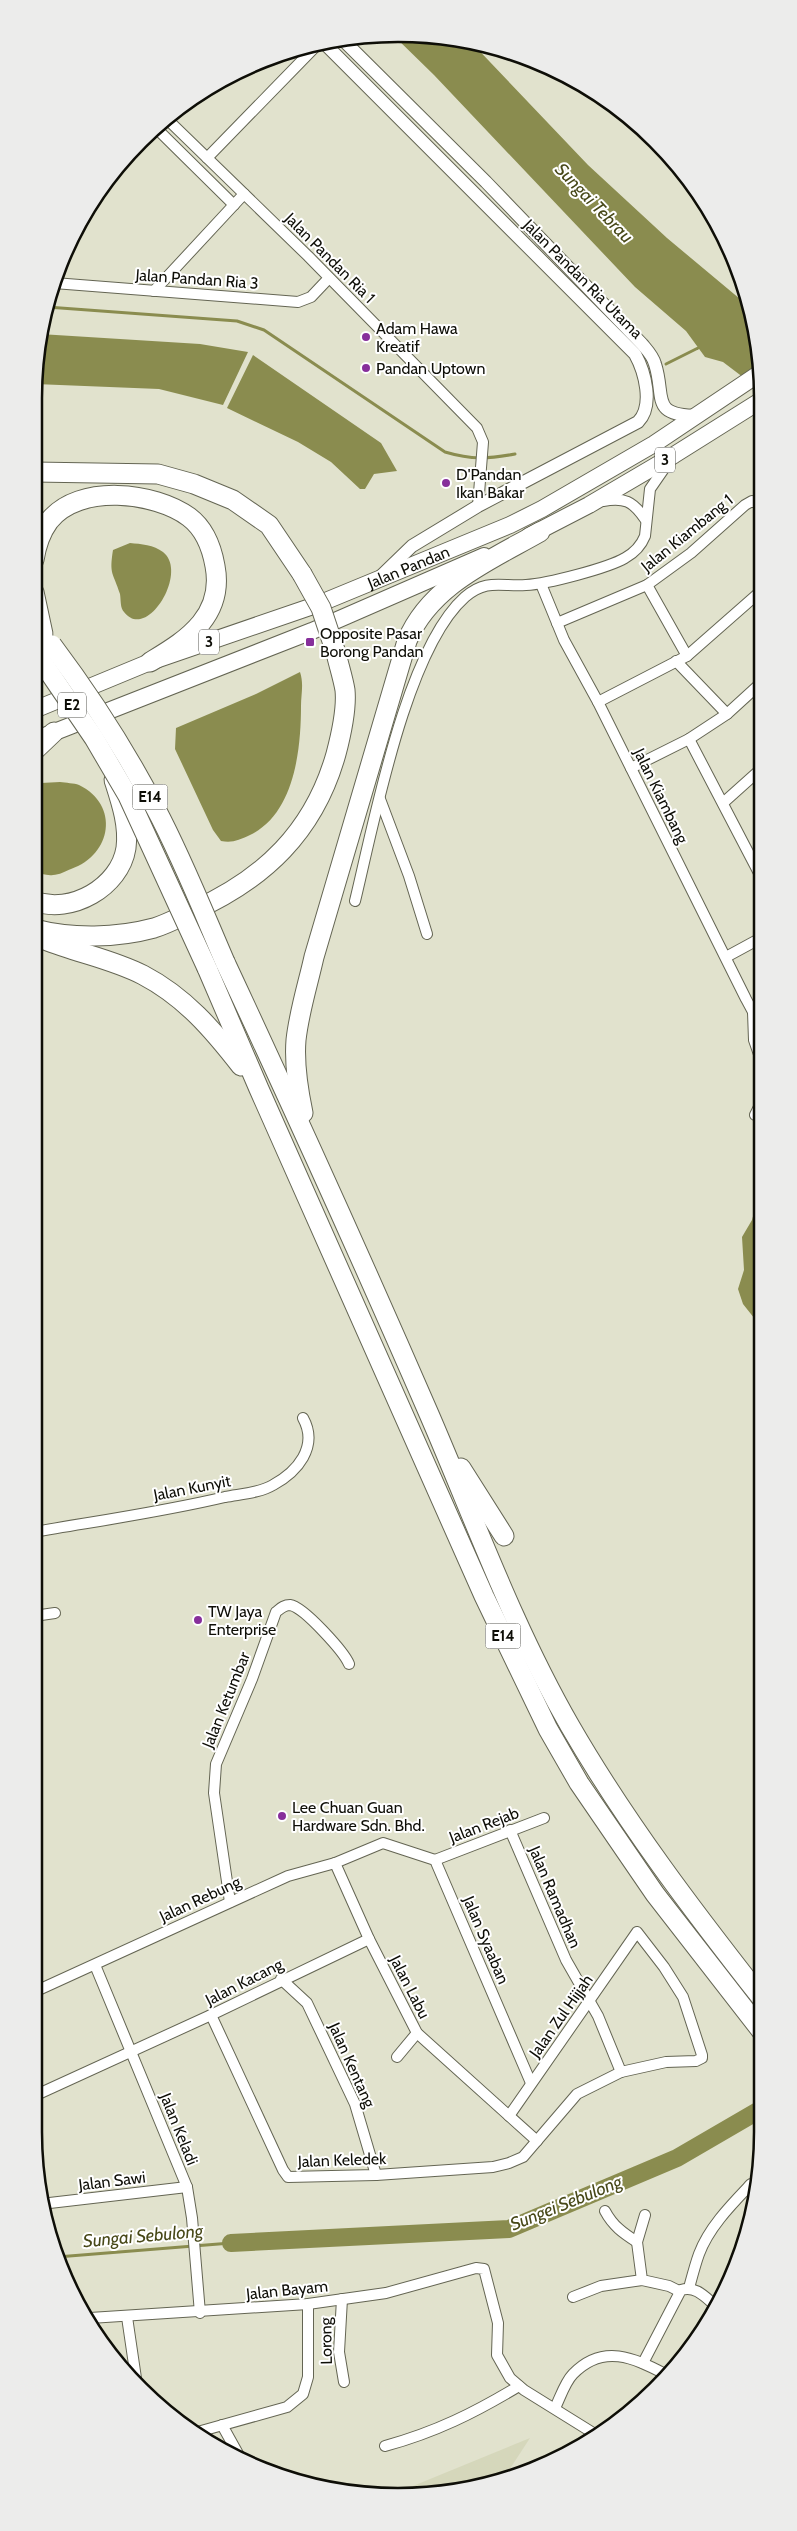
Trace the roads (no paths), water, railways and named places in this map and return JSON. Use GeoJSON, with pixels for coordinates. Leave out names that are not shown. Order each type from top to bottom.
{"type":"FeatureCollection","features":[{"type":"Feature","properties":{"kind":"highway","name":"Jalan Pandan"},"geometry":{"type":"LineString","coordinates":[[42,707],[150,662],[269,622],[376,581],[468,543],[542,509],[698,416],[754,377]]}},
{"type":"Feature","properties":{"kind":"highway","name":"Jalan Pandan"},"geometry":{"type":"LineString","coordinates":[[42,737],[312,631],[540,532],[674,455],[754,405]]}},
{"type":"Feature","properties":{"kind":"highway"},"geometry":{"type":"LineString","coordinates":[[42,472],[158,474],[194,484],[233,500],[270,524],[321,608],[336,653],[345,692],[341,734],[330,775],[312,811],[281,853],[247,883],[224,897],[155,927],[127,934],[84,936],[62,935],[42,931]]}},
{"type":"Feature","properties":{"kind":"highway"},"geometry":{"type":"LineString","coordinates":[[42,534],[50,520],[70,504],[90,498],[138,497],[166,504],[191,518],[209,543],[217,574],[215,595],[209,612],[200,624],[182,642],[150,662]]}},
{"type":"Feature","properties":{"kind":"highway"},"geometry":{"type":"LineString","coordinates":[[308,1142],[298,1086],[296,1039],[314,957],[407,640],[422,612],[450,586],[540,532]]}},
{"type":"Feature","properties":{"kind":"highway","name":"E14"},"geometry":{"type":"LineString","coordinates":[[42,639],[82,685],[114,734],[156,810],[308,1142],[430,1418],[502,1590],[568,1724],[598,1773],[675,1886],[754,1988]]}},
{"type":"Feature","properties":{"kind":"highway","name":"E2"},"geometry":{"type":"LineString","coordinates":[[42,640],[108,762]]}},
{"type":"Feature","properties":{"kind":"highway"},"geometry":{"type":"LineString","coordinates":[[42,743],[54,732]]}},
{"type":"Feature","properties":{"kind":"highway"},"geometry":{"type":"LineString","coordinates":[[42,902],[70,903],[85,898],[108,882],[116,872],[124,855],[126,832],[123,808],[108,762]]}},
{"type":"Feature","properties":{"kind":"highway","name":"E14"},"geometry":{"type":"LineString","coordinates":[[108,762],[142,823],[208,968],[258,1089],[484,1596],[548,1729],[579,1783],[654,1894],[754,2021]]}},
{"type":"Feature","properties":{"kind":"highway"},"geometry":{"type":"LineString","coordinates":[[42,939],[120,966],[142,975],[166,989],[191,1008],[215,1032],[258,1089]]}},
{"type":"Feature","properties":{"kind":"highway"},"geometry":{"type":"LineString","coordinates":[[430,1418],[504,1536]]}},
{"type":"Feature","properties":{"kind":"street","name":"Jalan Pandan Ria Utama"},"geometry":{"type":"LineString","coordinates":[[349,46],[486,182],[614,314],[652,356],[656,369],[645,414],[638,422],[478,506],[412,546],[376,581]]}},
{"type":"Feature","properties":{"kind":"street","name":"Jalan Pandan Ria Utama"},"geometry":{"type":"LineString","coordinates":[[331,49],[635,354],[652,391],[672,413],[698,416]]}},
{"type":"Feature","properties":{"kind":"street"},"geometry":{"type":"LineString","coordinates":[[207,158],[308,55]]}},
{"type":"Feature","properties":{"kind":"street","name":"Jalan Pandan Ria 1"},"geometry":{"type":"LineString","coordinates":[[172,124],[329,278],[477,428],[482,437],[483,448],[478,506]]}},
{"type":"Feature","properties":{"kind":"street"},"geometry":{"type":"LineString","coordinates":[[161,133],[234,205]]}},
{"type":"Feature","properties":{"kind":"street"},"geometry":{"type":"LineString","coordinates":[[154,291],[244,194]]}},
{"type":"Feature","properties":{"kind":"street","name":"Jalan Pandan Ria 3"},"geometry":{"type":"LineString","coordinates":[[61,284],[298,302],[311,297],[329,278]]}},
{"type":"Feature","properties":{"kind":"street"},"geometry":{"type":"LineString","coordinates":[[604,324],[614,314]]}},
{"type":"Feature","properties":{"kind":"street"},"geometry":{"type":"LineString","coordinates":[[355,901],[380,799],[409,694],[440,628],[457,604],[480,587],[492,584],[525,586],[541,584],[612,565],[624,559],[642,543],[650,489],[657,476],[674,455]]}},
{"type":"Feature","properties":{"kind":"street"},"geometry":{"type":"LineString","coordinates":[[589,505],[618,498],[626,499],[635,506],[645,519]]}},
{"type":"Feature","properties":{"kind":"street","name":"Jalan Kiambang 1"},"geometry":{"type":"LineString","coordinates":[[557,623],[647,585],[754,504]]}},
{"type":"Feature","properties":{"kind":"street","name":"Jalan Kiambang"},"geometry":{"type":"LineString","coordinates":[[541,584],[557,623],[630,768],[726,957],[754,1006]]}},
{"type":"Feature","properties":{"kind":"street"},"geometry":{"type":"LineString","coordinates":[[647,585],[687,656]]}},
{"type":"Feature","properties":{"kind":"street"},"geometry":{"type":"LineString","coordinates":[[598,702],[687,656],[754,596]]}},
{"type":"Feature","properties":{"kind":"street"},"geometry":{"type":"LineString","coordinates":[[676,662],[727,714]]}},
{"type":"Feature","properties":{"kind":"street"},"geometry":{"type":"LineString","coordinates":[[630,768],[689,739],[727,714],[754,689]]}},
{"type":"Feature","properties":{"kind":"street"},"geometry":{"type":"LineString","coordinates":[[689,739],[723,804],[754,853]]}},
{"type":"Feature","properties":{"kind":"street"},"geometry":{"type":"LineString","coordinates":[[723,804],[754,775]]}},
{"type":"Feature","properties":{"kind":"street"},"geometry":{"type":"LineString","coordinates":[[380,799],[409,876],[427,934]]}},
{"type":"Feature","properties":{"kind":"street"},"geometry":{"type":"LineString","coordinates":[[726,957],[754,942]]}},
{"type":"Feature","properties":{"kind":"street","name":"Jalan Kunyit"},"geometry":{"type":"LineString","coordinates":[[42,1531],[199,1504],[271,1487],[292,1473],[307,1450],[308,1436],[304,1418]]}},
{"type":"Feature","properties":{"kind":"street","name":"Jalan Ketumbar"},"geometry":{"type":"LineString","coordinates":[[230,1902],[214,1793],[216,1764],[252,1679],[276,1612],[282,1606],[290,1605],[305,1614],[331,1640],[349,1664]]}},
{"type":"Feature","properties":{"kind":"street"},"geometry":{"type":"LineString","coordinates":[[42,1615],[55,1613]]}},
{"type":"Feature","properties":{"kind":"street","name":"Jalan Rejab"},"geometry":{"type":"LineString","coordinates":[[435,1860],[544,1818]]}},
{"type":"Feature","properties":{"kind":"street","name":"Jalan Ramadhan"},"geometry":{"type":"LineString","coordinates":[[510,1830],[566,1960],[606,2034],[620,2072]]}},
{"type":"Feature","properties":{"kind":"street","name":"Jalan Rebung"},"geometry":{"type":"LineString","coordinates":[[42,1988],[288,1876],[335,1863],[383,1843],[435,1860]]}},
{"type":"Feature","properties":{"kind":"street","name":"Jalan Syaaban"},"geometry":{"type":"LineString","coordinates":[[435,1860],[531,2083]]}},
{"type":"Feature","properties":{"kind":"street","name":"Jalan Labu"},"geometry":{"type":"LineString","coordinates":[[335,1863],[369,1939],[417,2034],[537,2141]]}},
{"type":"Feature","properties":{"kind":"street","name":"Jalan Zul Hijjah"},"geometry":{"type":"LineString","coordinates":[[508,2116],[637,1932]]}},
{"type":"Feature","properties":{"kind":"street","name":"Jalan Keledek"},"geometry":{"type":"LineString","coordinates":[[211,2015],[283,2170],[288,2176],[376,2175],[501,2165],[523,2157],[577,2094],[620,2072],[666,2062],[696,2061],[702,2058],[683,1997],[672,1978],[637,1932]]}},
{"type":"Feature","properties":{"kind":"street","name":"Jalan Kacang"},"geometry":{"type":"LineString","coordinates":[[42,2092],[211,2015],[281,1979],[369,1939]]}},
{"type":"Feature","properties":{"kind":"street","name":"Jalan Keladi"},"geometry":{"type":"LineString","coordinates":[[95,1965],[187,2187],[192,2218],[200,2313]]}},
{"type":"Feature","properties":{"kind":"street","name":"Jalan Kentang"},"geometry":{"type":"LineString","coordinates":[[281,1979],[307,2003],[355,2104],[376,2175]]}},
{"type":"Feature","properties":{"kind":"street"},"geometry":{"type":"LineString","coordinates":[[397,2057],[417,2034]]}},
{"type":"Feature","properties":{"kind":"street"},"geometry":{"type":"LineString","coordinates":[[643,2363],[684,2290],[699,2253],[708,2237],[728,2208],[750,2185]]}},
{"type":"Feature","properties":{"kind":"street","name":"Jalan Sawi"},"geometry":{"type":"LineString","coordinates":[[49,2203],[187,2187]]}},
{"type":"Feature","properties":{"kind":"street"},"geometry":{"type":"LineString","coordinates":[[605,2211],[611,2222],[620,2231],[637,2242]]}},
{"type":"Feature","properties":{"kind":"street"},"geometry":{"type":"LineString","coordinates":[[642,2280],[637,2242],[645,2214]]}},
{"type":"Feature","properties":{"kind":"street","name":"Jalan Bayam"},"geometry":{"type":"LineString","coordinates":[[95,2318],[200,2313],[308,2304],[386,2293],[476,2268],[484,2269],[498,2323],[497,2355],[510,2378],[519,2386]]}},
{"type":"Feature","properties":{"kind":"street"},"geometry":{"type":"LineString","coordinates":[[573,2297],[607,2284],[642,2280],[684,2290],[697,2291],[711,2302]]}},
{"type":"Feature","properties":{"kind":"street","name":"Lorong"},"geometry":{"type":"LineString","coordinates":[[342,2299],[339,2352],[344,2382]]}},
{"type":"Feature","properties":{"kind":"street"},"geometry":{"type":"LineString","coordinates":[[203,2430],[287,2407],[303,2394],[308,2377],[308,2304]]}},
{"type":"Feature","properties":{"kind":"street"},"geometry":{"type":"LineString","coordinates":[[127,2316],[134,2368]]}},
{"type":"Feature","properties":{"kind":"street"},"geometry":{"type":"LineString","coordinates":[[555,2408],[572,2374],[592,2360],[618,2356],[628,2357],[661,2372]]}},
{"type":"Feature","properties":{"kind":"street"},"geometry":{"type":"LineString","coordinates":[[385,2446],[432,2433],[482,2408],[519,2386],[591,2432]]}},
{"type":"Feature","properties":{"kind":"street"},"geometry":{"type":"LineString","coordinates":[[222,2425],[235,2449]]}},
{"type":"Feature","properties":{"kind":"water","name":"Sungai Tebrau"},"geometry":{"type":"Polygon","coordinates":[[[400,42],[422,43],[481,52],[588,165],[667,238],[740,299],[748,329],[754,385],[723,362],[705,357],[686,331],[635,287],[434,75],[400,42]]]}},
{"type":"Feature","properties":{"kind":"water"},"geometry":{"type":"Polygon","coordinates":[[[48,335],[200,344],[248,352],[223,405],[159,389],[43,384],[48,335]]]}},
{"type":"Feature","properties":{"kind":"water"},"geometry":{"type":"Polygon","coordinates":[[[253,355],[381,443],[397,471],[374,474],[365,489],[360,489],[331,462],[298,442],[227,408],[253,355]]]}},
{"type":"Feature","properties":{"kind":"water"},"geometry":{"type":"Polygon","coordinates":[[[130,543],[156,548],[163,552],[170,562],[171,574],[168,588],[162,601],[143,618],[133,619],[124,612],[112,569],[113,550],[130,543]]]}},
{"type":"Feature","properties":{"kind":"water"},"geometry":{"type":"Polygon","coordinates":[[[300,672],[302,685],[299,742],[292,780],[285,797],[277,812],[265,825],[239,840],[221,841],[213,830],[175,749],[176,728],[256,694],[300,672]]]}},
{"type":"Feature","properties":{"kind":"water"},"geometry":{"type":"Polygon","coordinates":[[[60,782],[79,785],[92,794],[101,805],[105,817],[106,829],[102,842],[95,853],[85,862],[55,875],[42,874],[42,783],[60,782]]]}},
{"type":"Feature","properties":{"kind":"water"},"geometry":{"type":"Polygon","coordinates":[[[754,1212],[754,1318],[743,1304],[738,1289],[744,1270],[742,1237],[752,1220],[754,1212]]]}},
{"type":"Feature","properties":{"kind":"waterway"},"geometry":{"type":"LineString","coordinates":[[55,308],[237,321],[264,330],[445,452],[480,458],[515,454]]}},
{"type":"Feature","properties":{"kind":"waterway"},"geometry":{"type":"LineString","coordinates":[[666,364],[698,348]]}},
{"type":"Feature","properties":{"kind":"waterway","name":"Sungei Sebulong"},"geometry":{"type":"LineString","coordinates":[[231,2243],[509,2229],[677,2158],[754,2113]]}},
{"type":"Feature","properties":{"kind":"waterway","name":"Sungai Sebulong"},"geometry":{"type":"LineString","coordinates":[[65,2256],[231,2243]]}},
{"type":"Feature","properties":{"kind":"place","name":"Adam Hawa Kreatif"},"geometry":{"type":"Point","coordinates":[366,337]}},
{"type":"Feature","properties":{"kind":"place","name":"Pandan Uptown"},"geometry":{"type":"Point","coordinates":[366,368]}},
{"type":"Feature","properties":{"kind":"place","name":"D'Pandan Ikan Bakar"},"geometry":{"type":"Point","coordinates":[446,483]}},
{"type":"Feature","properties":{"kind":"place","name":"Opposite Pasar Borong Pandan"},"geometry":{"type":"Point","coordinates":[310,642]}},
{"type":"Feature","properties":{"kind":"place","name":"TW Jaya Enterprise"},"geometry":{"type":"Point","coordinates":[198,1620]}},
{"type":"Feature","properties":{"kind":"place","name":"Lee Chuan Guan Hardware Sdn. Bhd."},"geometry":{"type":"Point","coordinates":[282,1816]}}]}
